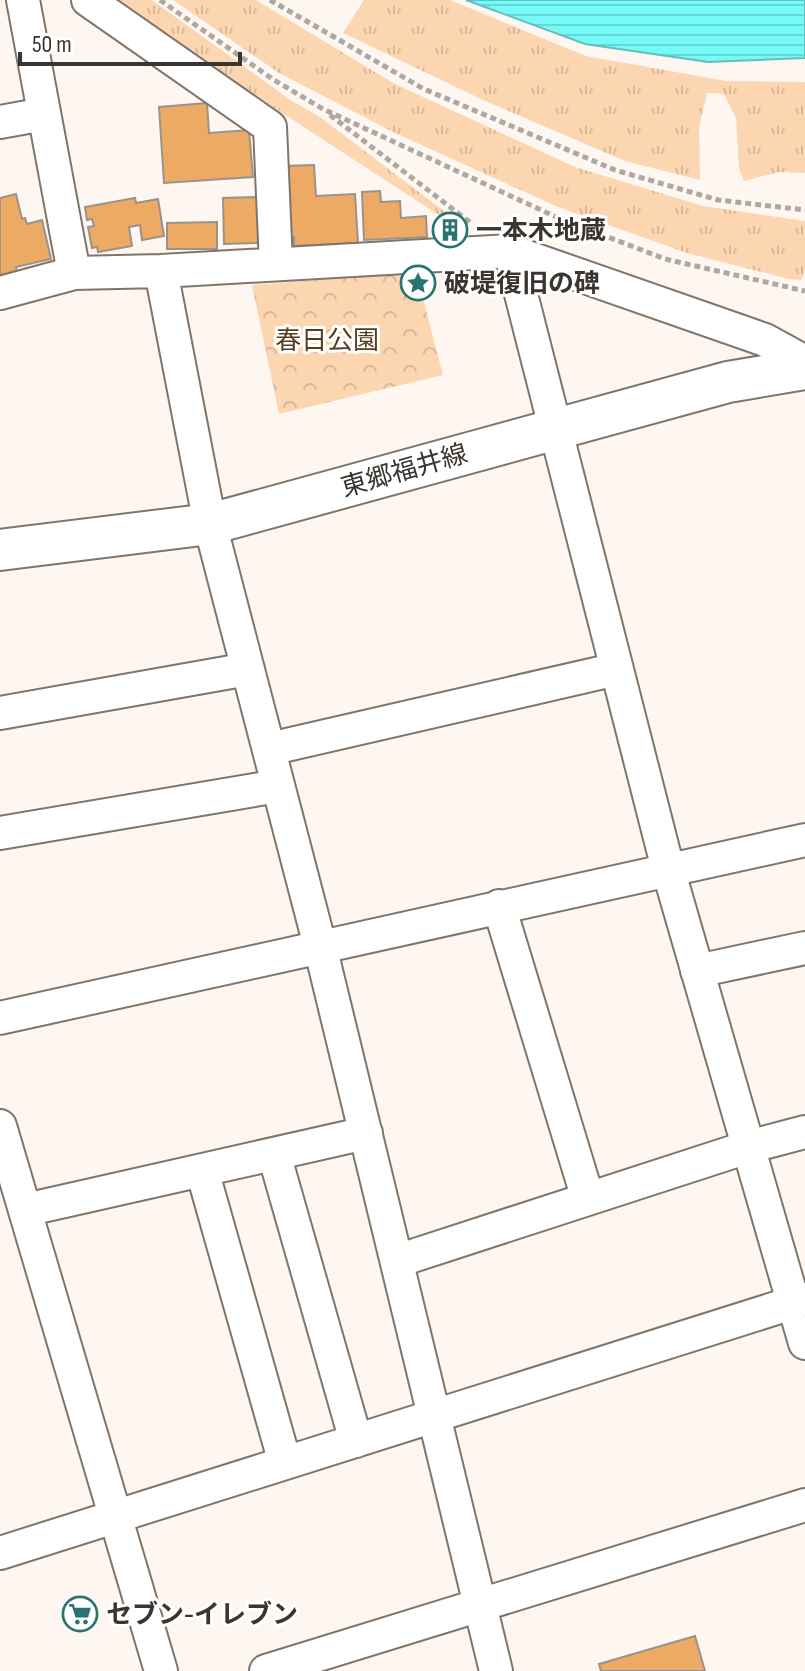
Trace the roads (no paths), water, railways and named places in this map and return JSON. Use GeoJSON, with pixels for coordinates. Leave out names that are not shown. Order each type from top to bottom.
{"type":"FeatureCollection","features":[{"type":"Feature","properties":{"kind":"main road","name":"東郷福井線"},"geometry":{"type":"LineString","coordinates":[[0,550],[210,524],[728,382],[805,369]]}},
{"type":"Feature","properties":{"kind":"street"},"geometry":{"type":"LineString","coordinates":[[23,0],[74,273]]}},
{"type":"Feature","properties":{"kind":"street"},"geometry":{"type":"LineString","coordinates":[[88,0],[270,127],[276,264]]}},
{"type":"Feature","properties":{"kind":"street"},"geometry":{"type":"LineString","coordinates":[[0,122],[44,114]]}},
{"type":"Feature","properties":{"kind":"street"},"geometry":{"type":"LineString","coordinates":[[0,293],[74,273],[510,251],[765,340],[805,362]]}},
{"type":"Feature","properties":{"kind":"street"},"geometry":{"type":"LineString","coordinates":[[510,251],[668,869],[748,1147],[799,1301],[805,1343]]}},
{"type":"Feature","properties":{"kind":"street"},"geometry":{"type":"LineString","coordinates":[[161,271],[210,524],[320,946],[496,1671]]}},
{"type":"Feature","properties":{"kind":"street"},"geometry":{"type":"LineString","coordinates":[[0,713],[248,669]]}},
{"type":"Feature","properties":{"kind":"street"},"geometry":{"type":"LineString","coordinates":[[269,749],[617,669]]}},
{"type":"Feature","properties":{"kind":"street"},"geometry":{"type":"LineString","coordinates":[[0,833],[278,786]]}},
{"type":"Feature","properties":{"kind":"street"},"geometry":{"type":"LineString","coordinates":[[0,1018],[805,840]]}},
{"type":"Feature","properties":{"kind":"street"},"geometry":{"type":"LineString","coordinates":[[499,906],[588,1199]]}},
{"type":"Feature","properties":{"kind":"street"},"geometry":{"type":"LineString","coordinates":[[697,971],[805,948]]}},
{"type":"Feature","properties":{"kind":"street"},"geometry":{"type":"LineString","coordinates":[[0,1126],[161,1671]]}},
{"type":"Feature","properties":{"kind":"street"},"geometry":{"type":"LineString","coordinates":[[397,1261],[748,1147],[805,1132]]}},
{"type":"Feature","properties":{"kind":"street"},"geometry":{"type":"LineString","coordinates":[[25,1210],[366,1133]]}},
{"type":"Feature","properties":{"kind":"street"},"geometry":{"type":"LineString","coordinates":[[274,1154],[356,1441]]}},
{"type":"Feature","properties":{"kind":"street"},"geometry":{"type":"LineString","coordinates":[[202,1170],[285,1463]]}},
{"type":"Feature","properties":{"kind":"street"},"geometry":{"type":"LineString","coordinates":[[0,1553],[799,1301]]}},
{"type":"Feature","properties":{"kind":"street"},"geometry":{"type":"LineString","coordinates":[[266,1671],[805,1505]]}},
{"type":"Feature","properties":{"kind":"water"},"geometry":{"type":"Polygon","coordinates":[[[466,0],[805,0],[805,58],[708,62],[585,44],[466,0]]]}},
{"type":"Feature","properties":{"kind":"place","name":"一本木地蔵"},"geometry":{"type":"Point","coordinates":[450,230]}},
{"type":"Feature","properties":{"kind":"place","name":"破堤復旧の碑"},"geometry":{"type":"Point","coordinates":[418,283]}},
{"type":"Feature","properties":{"kind":"place","name":"セブン-イレブン"},"geometry":{"type":"Point","coordinates":[80,1614]}},
{"type":"Feature","properties":{"kind":"park label","name":"春日公園"},"geometry":{"type":"Point","coordinates":[327,340]}}]}
